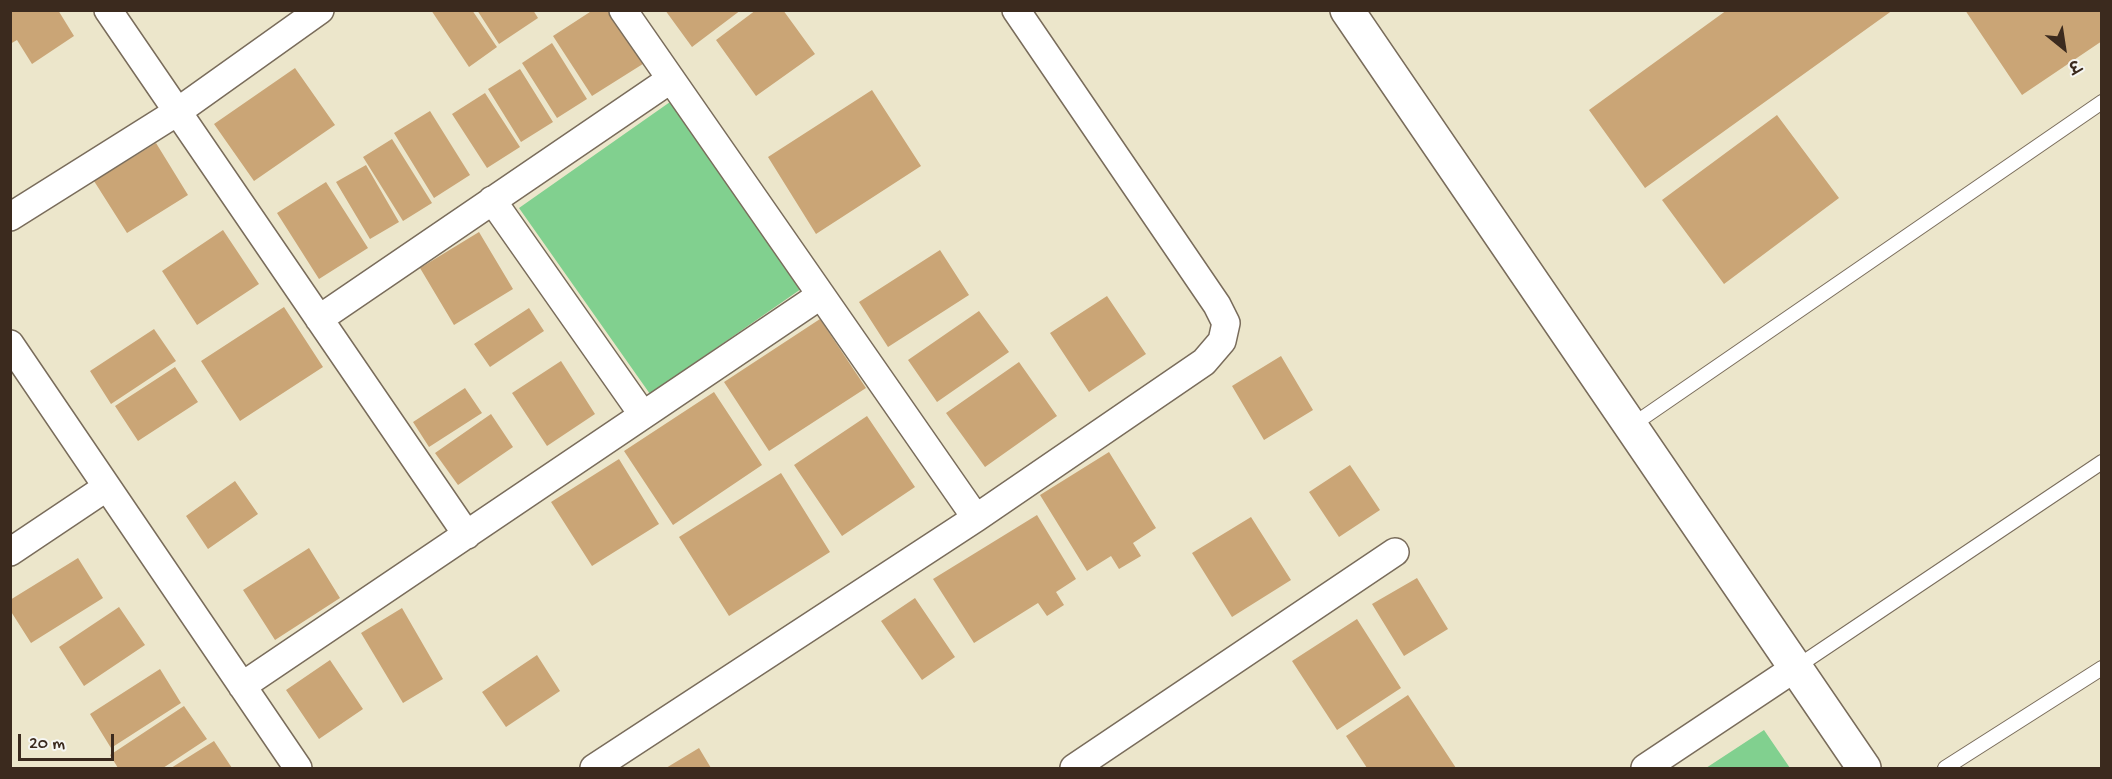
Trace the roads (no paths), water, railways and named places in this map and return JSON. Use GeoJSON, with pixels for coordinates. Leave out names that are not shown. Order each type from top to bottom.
{"type":"FeatureCollection","features":[{"type":"Feature","properties":{"kind":"street"},"geometry":{"type":"LineString","coordinates":[[108,10],[467,535]]}},
{"type":"Feature","properties":{"kind":"street"},"geometry":{"type":"LineString","coordinates":[[10,217],[177,112],[320,10]]}},
{"type":"Feature","properties":{"kind":"street"},"geometry":{"type":"LineString","coordinates":[[623,10],[976,518]]}},
{"type":"Feature","properties":{"kind":"street"},"geometry":{"type":"LineString","coordinates":[[610,764],[1204,362],[1222,341],[1226,323],[1194,271],[1016,10]]}},
{"type":"Feature","properties":{"kind":"street"},"geometry":{"type":"LineString","coordinates":[[1347,10],[1864,768]]}},
{"type":"Feature","properties":{"kind":"street"},"geometry":{"type":"LineString","coordinates":[[319,319],[671,79]]}},
{"type":"Feature","properties":{"kind":"street"},"geometry":{"type":"LineString","coordinates":[[492,200],[643,415]]}},
{"type":"Feature","properties":{"kind":"street"},"geometry":{"type":"LineString","coordinates":[[242,686],[821,295]]}},
{"type":"Feature","properties":{"kind":"street"},"geometry":{"type":"LineString","coordinates":[[10,344],[298,768]]}},
{"type":"Feature","properties":{"kind":"street"},"geometry":{"type":"LineString","coordinates":[[10,552],[107,487]]}},
{"type":"Feature","properties":{"kind":"street"},"geometry":{"type":"LineString","coordinates":[[1083,766],[1395,552]]}},
{"type":"Feature","properties":{"kind":"street"},"geometry":{"type":"LineString","coordinates":[[1645,768],[1795,668]]}},
{"type":"Feature","properties":{"kind":"lane"},"geometry":{"type":"LineString","coordinates":[[1631,426],[2102,102]]}},
{"type":"Feature","properties":{"kind":"lane"},"geometry":{"type":"LineString","coordinates":[[1795,668],[2102,462]]}},
{"type":"Feature","properties":{"kind":"lane"},"geometry":{"type":"LineString","coordinates":[[1945,768],[2102,668]]}}]}
